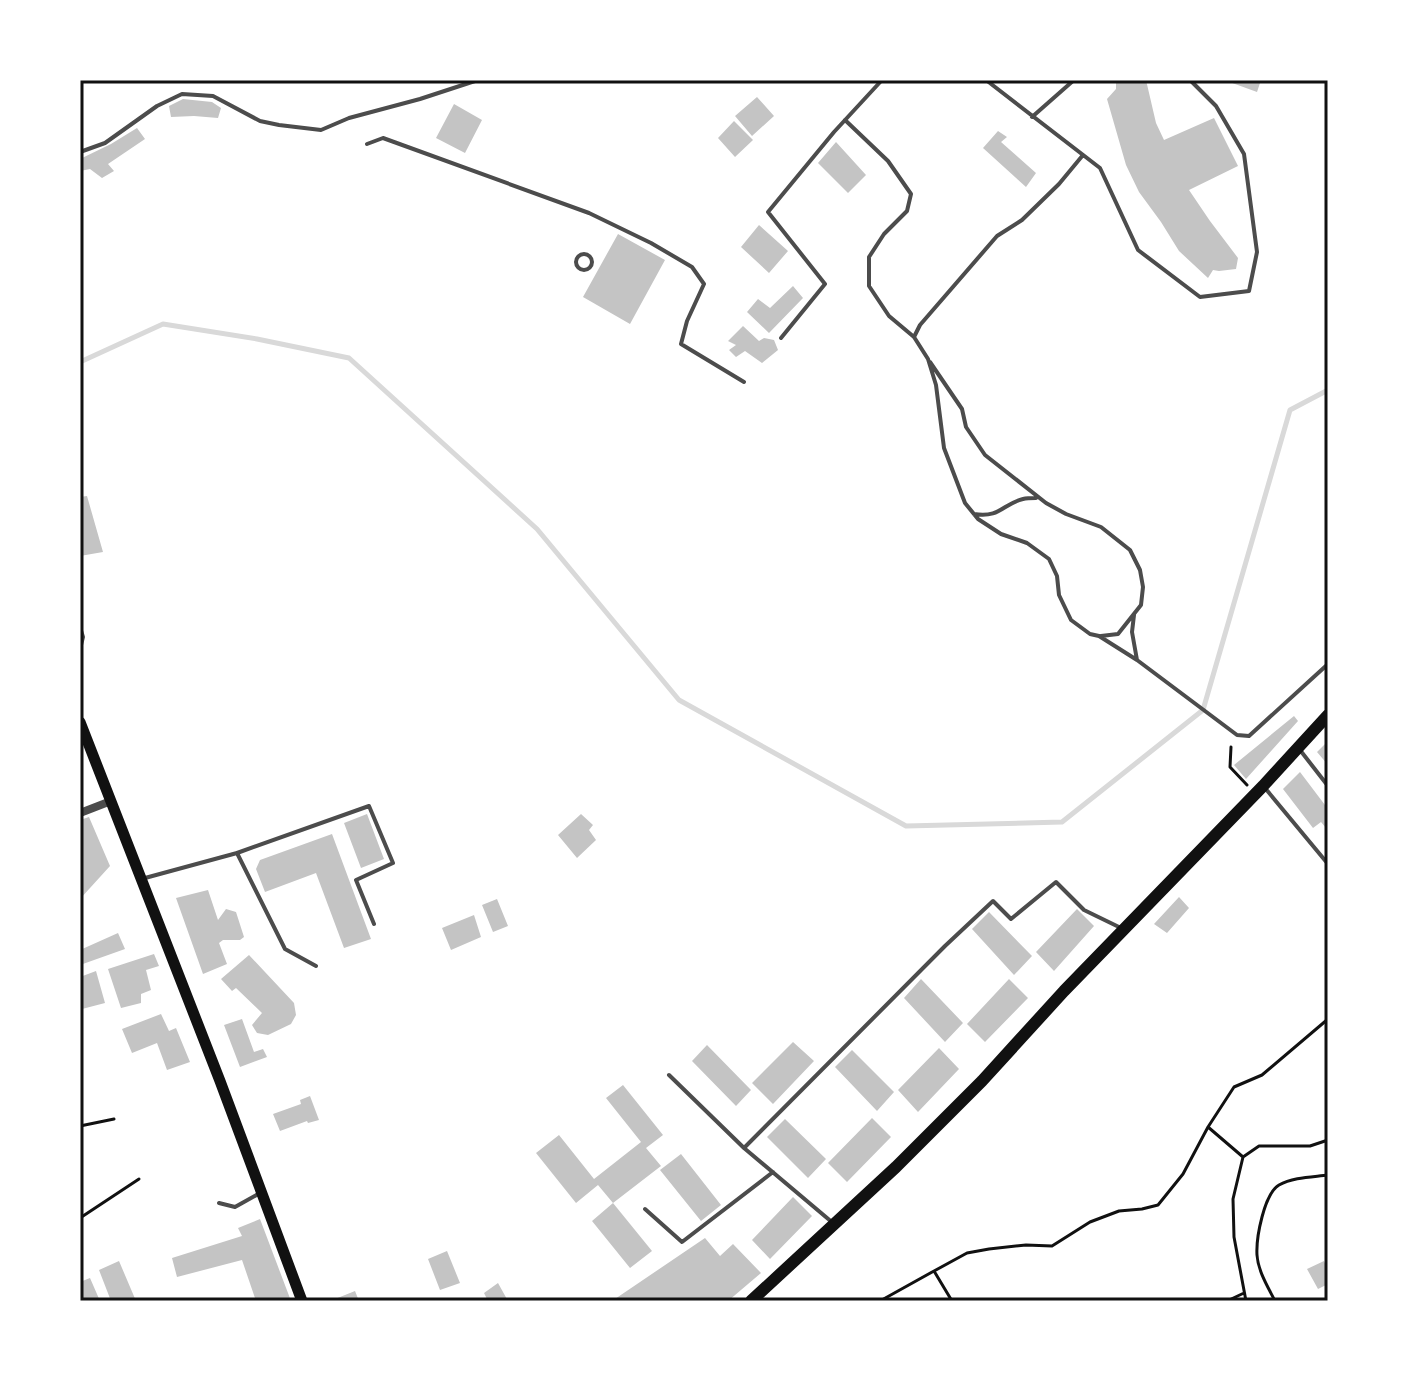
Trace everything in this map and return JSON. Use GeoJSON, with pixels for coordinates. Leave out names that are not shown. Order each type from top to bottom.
{"type":"FeatureCollection","features":[{"type":"Feature","properties":{"kind":"main road"},"geometry":{"type":"LineString","coordinates":[[751,1301],[972,1092],[1064,991],[1328,715]]}},
{"type":"Feature","properties":{"kind":"main road"},"geometry":{"type":"LineString","coordinates":[[80,722],[302,1301]]}},
{"type":"Feature","properties":{"kind":"street"},"geometry":{"type":"LineString","coordinates":[[80,813],[111,801]]}},
{"type":"Feature","properties":{"kind":"lane"},"geometry":{"type":"LineString","coordinates":[[80,152],[105,143],[157,106],[182,94],[213,96],[260,121],[321,130],[349,118],[478,80]]}},
{"type":"Feature","properties":{"kind":"lane"},"geometry":{"type":"LineString","coordinates":[[781,338],[825,284],[768,212],[882,80]]}},
{"type":"Feature","properties":{"kind":"lane"},"geometry":{"type":"LineString","coordinates":[[986,80],[1100,168],[1138,250],[1200,297],[1249,291],[1257,252],[1244,154],[1216,106],[1190,80]]}},
{"type":"Feature","properties":{"kind":"lane"},"geometry":{"type":"LineString","coordinates":[[1032,117],[1074,80]]}},
{"type":"Feature","properties":{"kind":"lane"},"geometry":{"type":"LineString","coordinates":[[845,120],[888,161],[911,194],[907,211],[884,234],[869,257],[869,286],[889,316],[914,337],[962,409],[966,427],[985,455],[1039,498],[1066,514],[1101,527],[1130,550],[1140,570],[1143,587],[1141,605],[1118,634],[1090,634],[1071,620],[1059,595],[1057,576],[1049,559],[1027,543],[1001,534],[978,519],[965,503],[944,448],[936,385],[928,359]]}},
{"type":"Feature","properties":{"kind":"lane"},"geometry":{"type":"LineString","coordinates":[[367,144],[383,138],[589,213],[692,267],[704,284],[687,321],[681,344],[744,382]]}},
{"type":"Feature","properties":{"kind":"lane"},"geometry":{"type":"LineString","coordinates":[[914,337],[920,325],[997,236],[1022,220],[1083,155]]}},
{"type":"Feature","properties":{"kind":"lane"},"geometry":{"type":"LineString","coordinates":[[587,254],[591,257],[592,265],[590,269],[581,270],[576,259],[587,254]]}},
{"type":"Feature","properties":{"kind":"lane"},"geometry":{"type":"LineString","coordinates":[[974,514],[985,516],[998,513],[1022,499],[1039,498]]}},
{"type":"Feature","properties":{"kind":"lane"},"geometry":{"type":"LineString","coordinates":[[1134,615],[1132,632],[1137,660]]}},
{"type":"Feature","properties":{"kind":"lane"},"geometry":{"type":"LineString","coordinates":[[80,627],[83,637],[80,649]]}},
{"type":"Feature","properties":{"kind":"lane"},"geometry":{"type":"LineString","coordinates":[[1099,636],[1137,660],[1237,735],[1249,736],[1328,664]]}},
{"type":"Feature","properties":{"kind":"lane"},"geometry":{"type":"LineString","coordinates":[[1299,747],[1328,786]]}},
{"type":"Feature","properties":{"kind":"lane"},"geometry":{"type":"LineString","coordinates":[[1263,786],[1328,864]]}},
{"type":"Feature","properties":{"kind":"lane"},"geometry":{"type":"LineString","coordinates":[[141,879],[237,853],[369,806],[393,863],[356,880],[374,924]]}},
{"type":"Feature","properties":{"kind":"lane"},"geometry":{"type":"LineString","coordinates":[[237,853],[285,949],[316,966]]}},
{"type":"Feature","properties":{"kind":"lane"},"geometry":{"type":"LineString","coordinates":[[744,1148],[993,901],[1011,919],[1056,882],[1084,910],[1125,930]]}},
{"type":"Feature","properties":{"kind":"lane"},"geometry":{"type":"LineString","coordinates":[[669,1075],[744,1148],[834,1224]]}},
{"type":"Feature","properties":{"kind":"lane"},"geometry":{"type":"LineString","coordinates":[[645,1209],[682,1242],[773,1172]]}},
{"type":"Feature","properties":{"kind":"lane"},"geometry":{"type":"LineString","coordinates":[[219,1203],[235,1207],[262,1192]]}},
{"type":"Feature","properties":{"kind":"path"},"geometry":{"type":"LineString","coordinates":[[1231,747],[1230,767],[1247,785]]}},
{"type":"Feature","properties":{"kind":"path"},"geometry":{"type":"LineString","coordinates":[[880,1301],[967,1253],[1026,1245],[1052,1246],[1090,1222],[1119,1211],[1158,1205],[1183,1174],[1234,1087],[1262,1075],[1328,1019]]}},
{"type":"Feature","properties":{"kind":"path"},"geometry":{"type":"LineString","coordinates":[[80,1126],[114,1119]]}},
{"type":"Feature","properties":{"kind":"path"},"geometry":{"type":"LineString","coordinates":[[1208,1127],[1243,1157]]}},
{"type":"Feature","properties":{"kind":"path"},"geometry":{"type":"LineString","coordinates":[[1246,1301],[1234,1237],[1233,1199],[1243,1157],[1259,1146],[1310,1146],[1328,1140]]}},
{"type":"Feature","properties":{"kind":"path"},"geometry":{"type":"LineString","coordinates":[[1275,1301],[1257,1256],[1268,1199],[1278,1185],[1300,1178],[1328,1175]]}},
{"type":"Feature","properties":{"kind":"path"},"geometry":{"type":"LineString","coordinates":[[80,1218],[139,1179]]}},
{"type":"Feature","properties":{"kind":"path"},"geometry":{"type":"LineString","coordinates":[[934,1271],[952,1301]]}},
{"type":"Feature","properties":{"kind":"path"},"geometry":{"type":"LineString","coordinates":[[1227,1301],[1244,1293]]}},
{"type":"Feature","properties":{"kind":"building"},"geometry":{"type":"Polygon","coordinates":[[[1116,80],[1146,80],[1156,123],[1164,140],[1214,118],[1238,166],[1189,190],[1238,258],[1236,269],[1213,270],[1208,278],[1179,251],[1139,192],[1126,165],[1107,99],[1116,89],[1116,80]]]}},
{"type":"Feature","properties":{"kind":"building"},"geometry":{"type":"Polygon","coordinates":[[[1224,80],[1261,80],[1257,92],[1224,80]]]}},
{"type":"Feature","properties":{"kind":"building"},"geometry":{"type":"Polygon","coordinates":[[[757,97],[774,116],[752,136],[735,116],[757,97]]]}},
{"type":"Feature","properties":{"kind":"building"},"geometry":{"type":"Polygon","coordinates":[[[183,99],[212,102],[221,108],[218,118],[171,117],[169,106],[183,99]]]}},
{"type":"Feature","properties":{"kind":"building"},"geometry":{"type":"Polygon","coordinates":[[[454,104],[482,120],[465,153],[436,138],[454,104]]]}},
{"type":"Feature","properties":{"kind":"building"},"geometry":{"type":"Polygon","coordinates":[[[734,121],[753,140],[735,157],[718,138],[734,121]]]}},
{"type":"Feature","properties":{"kind":"building"},"geometry":{"type":"Polygon","coordinates":[[[137,128],[145,139],[108,164],[114,171],[102,178],[90,169],[80,171],[80,159],[137,128]]]}},
{"type":"Feature","properties":{"kind":"building"},"geometry":{"type":"Polygon","coordinates":[[[998,131],[1007,137],[1001,142],[1036,173],[1026,187],[983,148],[998,131]]]}},
{"type":"Feature","properties":{"kind":"building"},"geometry":{"type":"Polygon","coordinates":[[[836,142],[866,175],[848,193],[818,163],[836,142]]]}},
{"type":"Feature","properties":{"kind":"building"},"geometry":{"type":"Polygon","coordinates":[[[759,225],[788,251],[769,273],[741,247],[759,225]]]}},
{"type":"Feature","properties":{"kind":"building"},"geometry":{"type":"Polygon","coordinates":[[[618,234],[665,260],[630,324],[583,297],[618,234]]]}},
{"type":"Feature","properties":{"kind":"building"},"geometry":{"type":"Polygon","coordinates":[[[793,286],[803,298],[769,333],[747,312],[758,299],[770,308],[793,286]]]}},
{"type":"Feature","properties":{"kind":"building"},"geometry":{"type":"Polygon","coordinates":[[[743,326],[759,341],[764,338],[774,340],[778,350],[762,363],[745,351],[736,357],[729,350],[736,345],[728,341],[743,326]]]}},
{"type":"Feature","properties":{"kind":"building"},"geometry":{"type":"Polygon","coordinates":[[[87,496],[103,552],[80,556],[80,497],[87,496]]]}},
{"type":"Feature","properties":{"kind":"building"},"geometry":{"type":"Polygon","coordinates":[[[1294,716],[1298,721],[1246,779],[1234,765],[1294,716]]]}},
{"type":"Feature","properties":{"kind":"building"},"geometry":{"type":"Polygon","coordinates":[[[1328,741],[1328,765],[1317,752],[1328,741]]]}},
{"type":"Feature","properties":{"kind":"building"},"geometry":{"type":"Polygon","coordinates":[[[1300,772],[1328,809],[1326,828],[1321,822],[1313,828],[1283,789],[1300,772]]]}},
{"type":"Feature","properties":{"kind":"building"},"geometry":{"type":"Polygon","coordinates":[[[367,814],[384,859],[361,868],[344,823],[367,814]]]}},
{"type":"Feature","properties":{"kind":"building"},"geometry":{"type":"Polygon","coordinates":[[[581,814],[593,825],[589,830],[596,840],[577,858],[558,835],[581,814]]]}},
{"type":"Feature","properties":{"kind":"building"},"geometry":{"type":"Polygon","coordinates":[[[89,817],[110,866],[80,899],[80,820],[89,817]]]}},
{"type":"Feature","properties":{"kind":"building"},"geometry":{"type":"Polygon","coordinates":[[[332,834],[371,939],[344,948],[316,873],[265,892],[256,869],[260,860],[332,834]]]}},
{"type":"Feature","properties":{"kind":"building"},"geometry":{"type":"Polygon","coordinates":[[[208,890],[218,920],[226,909],[236,912],[244,937],[219,943],[227,964],[203,974],[176,898],[208,890]]]}},
{"type":"Feature","properties":{"kind":"building"},"geometry":{"type":"Polygon","coordinates":[[[1179,897],[1189,908],[1167,933],[1154,924],[1179,897]]]}},
{"type":"Feature","properties":{"kind":"building"},"geometry":{"type":"Polygon","coordinates":[[[497,899],[508,926],[493,932],[482,905],[497,899]]]}},
{"type":"Feature","properties":{"kind":"building"},"geometry":{"type":"Polygon","coordinates":[[[1077,909],[1094,926],[1054,971],[1036,952],[1077,909]]]}},
{"type":"Feature","properties":{"kind":"building"},"geometry":{"type":"Polygon","coordinates":[[[989,912],[1032,956],[1014,975],[972,929],[989,912]]]}},
{"type":"Feature","properties":{"kind":"building"},"geometry":{"type":"Polygon","coordinates":[[[474,915],[481,937],[451,950],[442,928],[474,915]]]}},
{"type":"Feature","properties":{"kind":"building"},"geometry":{"type":"Polygon","coordinates":[[[118,933],[125,949],[80,965],[80,950],[118,933]]]}},
{"type":"Feature","properties":{"kind":"building"},"geometry":{"type":"Polygon","coordinates":[[[154,954],[159,966],[146,970],[151,990],[141,994],[141,1003],[121,1008],[108,969],[154,954]]]}},
{"type":"Feature","properties":{"kind":"building"},"geometry":{"type":"Polygon","coordinates":[[[249,955],[294,1003],[296,1015],[291,1024],[268,1035],[257,1033],[252,1025],[262,1013],[236,988],[232,991],[221,979],[249,955]]]}},
{"type":"Feature","properties":{"kind":"building"},"geometry":{"type":"Polygon","coordinates":[[[96,971],[105,1003],[82,1009],[80,977],[96,971]]]}},
{"type":"Feature","properties":{"kind":"building"},"geometry":{"type":"Polygon","coordinates":[[[921,979],[963,1023],[945,1042],[904,998],[921,979]]]}},
{"type":"Feature","properties":{"kind":"building"},"geometry":{"type":"Polygon","coordinates":[[[1009,979],[1028,998],[985,1042],[967,1024],[1009,979]]]}},
{"type":"Feature","properties":{"kind":"building"},"geometry":{"type":"Polygon","coordinates":[[[161,1014],[169,1031],[176,1028],[190,1062],[167,1070],[157,1043],[132,1053],[122,1029],[161,1014]]]}},
{"type":"Feature","properties":{"kind":"building"},"geometry":{"type":"Polygon","coordinates":[[[242,1019],[254,1052],[263,1049],[267,1057],[240,1067],[224,1025],[242,1019]]]}},
{"type":"Feature","properties":{"kind":"building"},"geometry":{"type":"Polygon","coordinates":[[[793,1042],[814,1061],[773,1104],[752,1083],[793,1042]]]}},
{"type":"Feature","properties":{"kind":"building"},"geometry":{"type":"Polygon","coordinates":[[[707,1045],[751,1090],[736,1106],[692,1061],[707,1045]]]}},
{"type":"Feature","properties":{"kind":"building"},"geometry":{"type":"Polygon","coordinates":[[[939,1048],[959,1069],[918,1112],[898,1090],[939,1048]]]}},
{"type":"Feature","properties":{"kind":"building"},"geometry":{"type":"Polygon","coordinates":[[[852,1050],[894,1092],[877,1111],[835,1067],[852,1050]]]}},
{"type":"Feature","properties":{"kind":"building"},"geometry":{"type":"Polygon","coordinates":[[[623,1085],[663,1135],[646,1148],[661,1166],[613,1203],[598,1185],[576,1203],[536,1153],[559,1135],[594,1179],[641,1142],[606,1098],[623,1085]]]}},
{"type":"Feature","properties":{"kind":"building"},"geometry":{"type":"Polygon","coordinates":[[[310,1096],[319,1120],[280,1131],[273,1114],[301,1104],[300,1100],[310,1096]]]}},
{"type":"Feature","properties":{"kind":"building"},"geometry":{"type":"Polygon","coordinates":[[[872,1118],[891,1137],[847,1182],[828,1163],[872,1118]]]}},
{"type":"Feature","properties":{"kind":"building"},"geometry":{"type":"Polygon","coordinates":[[[785,1119],[826,1159],[808,1178],[767,1137],[785,1119]]]}},
{"type":"Feature","properties":{"kind":"building"},"geometry":{"type":"Polygon","coordinates":[[[681,1154],[721,1205],[701,1221],[660,1170],[681,1154]]]}},
{"type":"Feature","properties":{"kind":"building"},"geometry":{"type":"Polygon","coordinates":[[[793,1197],[812,1216],[770,1259],[752,1240],[793,1197]]]}},
{"type":"Feature","properties":{"kind":"building"},"geometry":{"type":"Polygon","coordinates":[[[613,1203],[652,1251],[630,1268],[592,1221],[613,1203]]]}},
{"type":"Feature","properties":{"kind":"building"},"geometry":{"type":"Polygon","coordinates":[[[260,1219],[291,1301],[256,1301],[242,1260],[177,1277],[172,1258],[242,1236],[238,1228],[260,1219]]]}},
{"type":"Feature","properties":{"kind":"building"},"geometry":{"type":"Polygon","coordinates":[[[705,1238],[720,1256],[733,1244],[761,1273],[728,1301],[612,1301],[705,1238]]]}},
{"type":"Feature","properties":{"kind":"building"},"geometry":{"type":"Polygon","coordinates":[[[447,1251],[460,1283],[440,1290],[428,1259],[447,1251]]]}},
{"type":"Feature","properties":{"kind":"building"},"geometry":{"type":"Polygon","coordinates":[[[119,1261],[136,1301],[111,1301],[99,1270],[119,1261]]]}},
{"type":"Feature","properties":{"kind":"building"},"geometry":{"type":"Polygon","coordinates":[[[1324,1261],[1328,1284],[1318,1289],[1307,1269],[1324,1261]]]}},
{"type":"Feature","properties":{"kind":"building"},"geometry":{"type":"Polygon","coordinates":[[[90,1278],[100,1301],[80,1301],[80,1282],[90,1278]]]}},
{"type":"Feature","properties":{"kind":"building"},"geometry":{"type":"Polygon","coordinates":[[[498,1283],[508,1301],[488,1301],[484,1293],[498,1283]]]}},
{"type":"Feature","properties":{"kind":"building"},"geometry":{"type":"Polygon","coordinates":[[[355,1291],[359,1301],[330,1301],[355,1291]]]}},
{"type":"Feature","properties":{"kind":"waterway"},"geometry":{"type":"LineString","coordinates":[[80,362],[163,324],[349,358],[537,529],[679,700],[906,826],[1062,822],[1203,710],[1290,410],[1328,390]]}}]}
